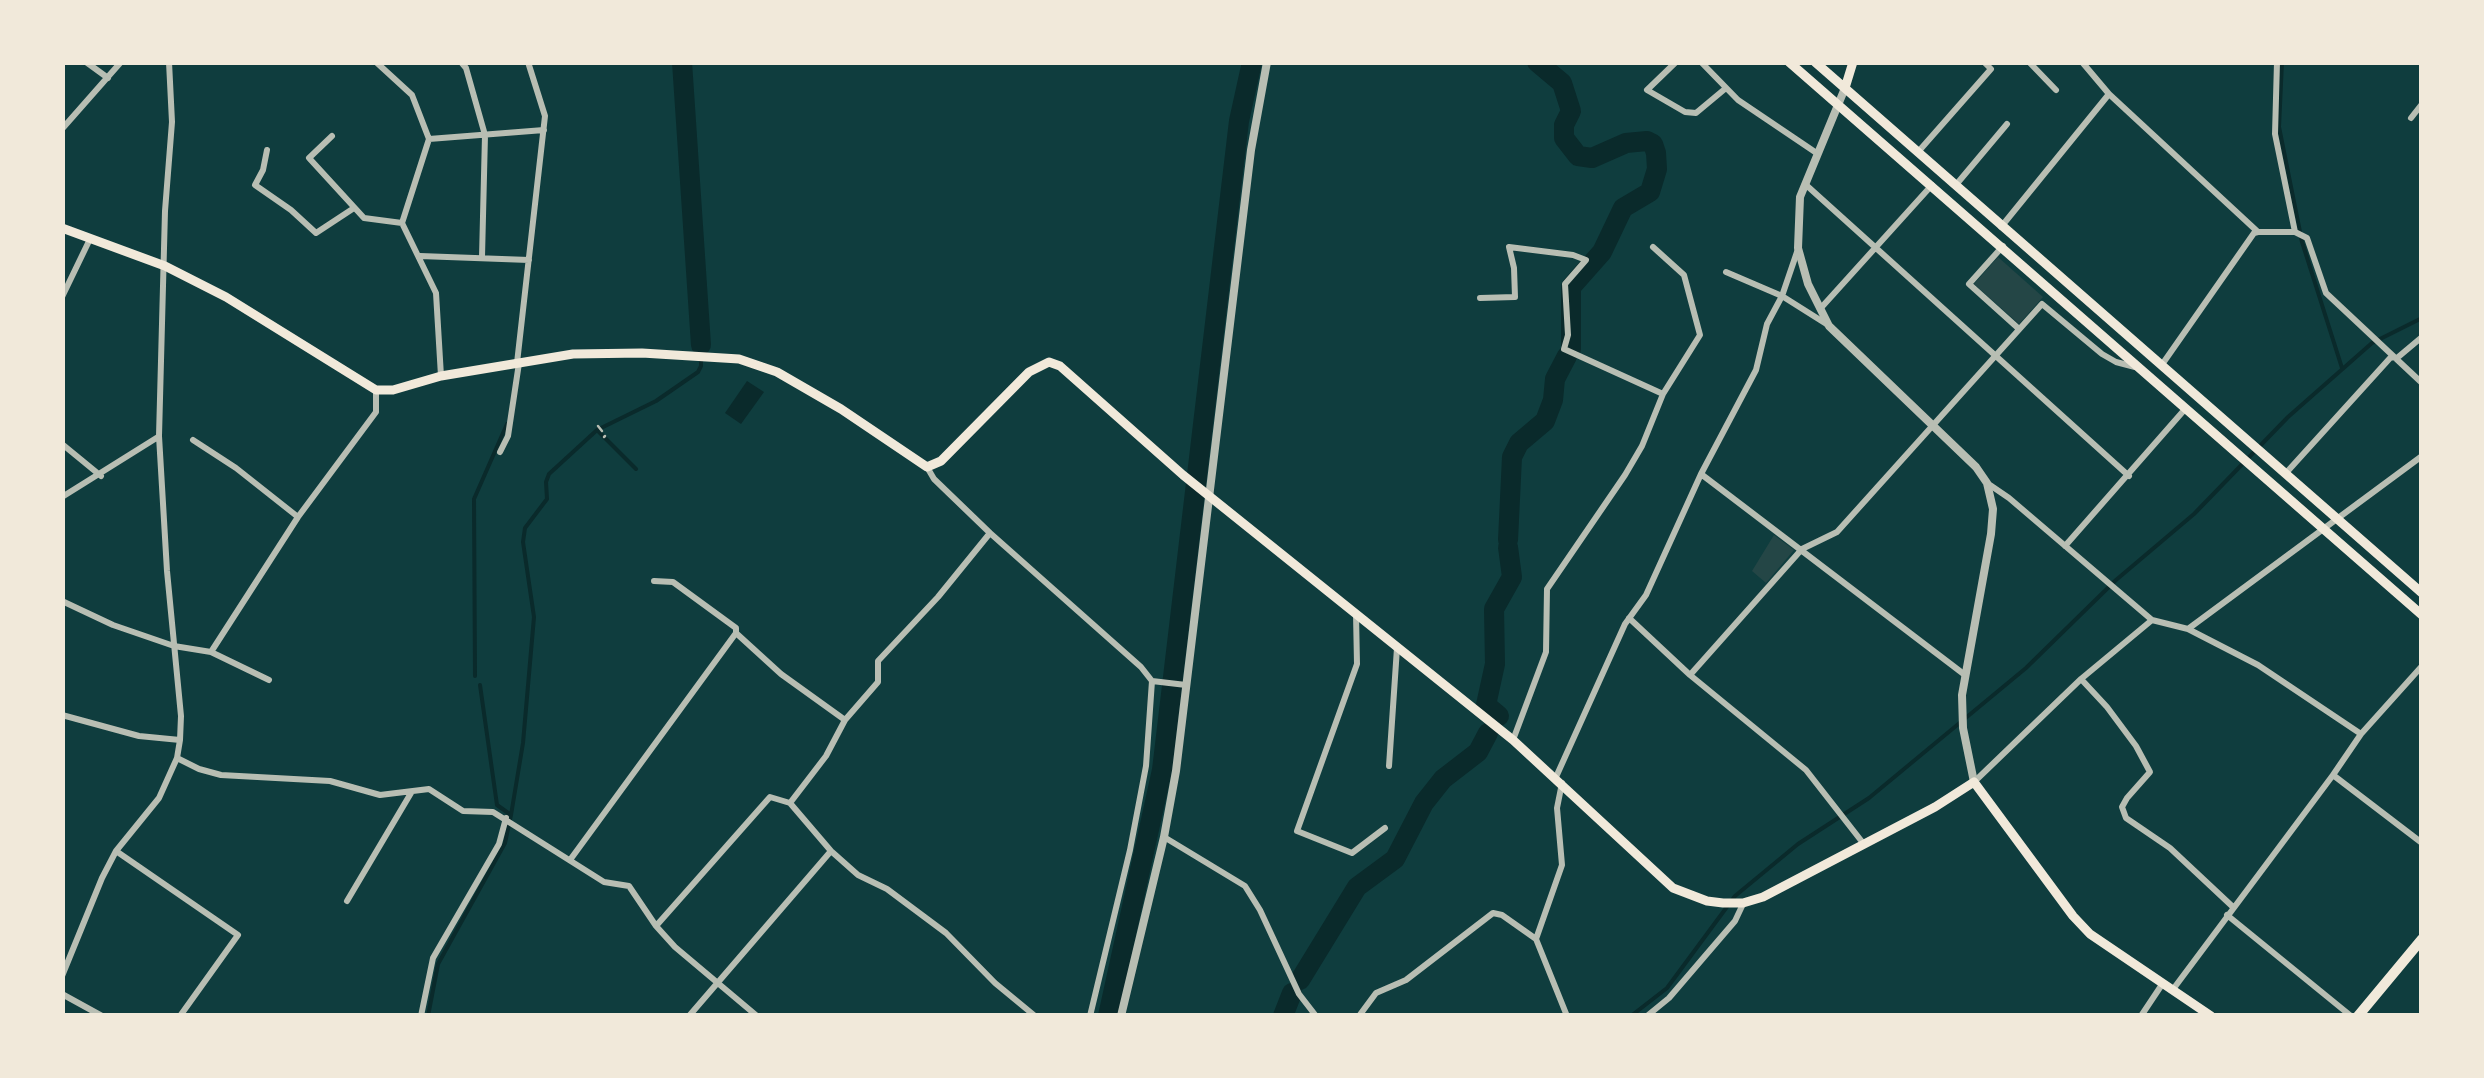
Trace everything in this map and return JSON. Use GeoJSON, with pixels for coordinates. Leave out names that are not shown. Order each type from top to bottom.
{"type":"FeatureCollection","features":[{"type":"Feature","properties":{"kind":"highway"},"geometry":{"type":"LineString","coordinates":[[2354,1016],[2422,940]]}},
{"type":"Feature","properties":{"kind":"main road"},"geometry":{"type":"LineString","coordinates":[[1789,62],[2422,615]]}},
{"type":"Feature","properties":{"kind":"main road"},"geometry":{"type":"LineString","coordinates":[[1815,62],[2422,592]]}},
{"type":"Feature","properties":{"kind":"main road"},"geometry":{"type":"LineString","coordinates":[[1845,88],[1853,62]]}},
{"type":"Feature","properties":{"kind":"main road"},"geometry":{"type":"LineString","coordinates":[[62,228],[165,266],[226,298],[376,390],[393,390],[441,376],[573,354],[642,352],[739,359],[777,372],[927,467],[941,461],[1029,372],[1049,362],[1060,366],[1209,496],[1513,740],[1673,888],[1722,903],[1743,903],[1763,897],[1935,808],[1974,782],[2073,916],[2101,943],[2174,988],[2210,1016]]}},
{"type":"Feature","properties":{"kind":"street"},"geometry":{"type":"LineString","coordinates":[[86,62],[108,78]]}},
{"type":"Feature","properties":{"kind":"street"},"geometry":{"type":"LineString","coordinates":[[62,129],[121,62]]}},
{"type":"Feature","properties":{"kind":"street"},"geometry":{"type":"LineString","coordinates":[[62,976],[116,851],[151,812],[177,758],[180,740],[159,436],[165,211],[172,122],[169,62]]}},
{"type":"Feature","properties":{"kind":"street"},"geometry":{"type":"LineString","coordinates":[[376,62],[412,94],[429,139],[402,223],[436,293],[441,376]]}},
{"type":"Feature","properties":{"kind":"street"},"geometry":{"type":"LineString","coordinates":[[461,62],[484,135],[482,258]]}},
{"type":"Feature","properties":{"kind":"street"},"geometry":{"type":"LineString","coordinates":[[500,452],[508,436],[518,363],[518,330],[544,130],[545,116],[528,62]]}},
{"type":"Feature","properties":{"kind":"street"},"geometry":{"type":"LineString","coordinates":[[1122,1016],[1164,837],[1251,150],[1267,62]]}},
{"type":"Feature","properties":{"kind":"street"},"geometry":{"type":"LineString","coordinates":[[1676,62],[1647,90],[1685,112],[1696,113],[1726,88]]}},
{"type":"Feature","properties":{"kind":"street"},"geometry":{"type":"LineString","coordinates":[[1701,62],[1772,125],[1818,154]]}},
{"type":"Feature","properties":{"kind":"street"},"geometry":{"type":"LineString","coordinates":[[1918,152],[1990,68],[1984,62]]}},
{"type":"Feature","properties":{"kind":"street"},"geometry":{"type":"LineString","coordinates":[[2029,62],[2056,90]]}},
{"type":"Feature","properties":{"kind":"street"},"geometry":{"type":"LineString","coordinates":[[2082,62],[2108,94],[2258,232]]}},
{"type":"Feature","properties":{"kind":"street"},"geometry":{"type":"LineString","coordinates":[[2277,62],[2275,134],[2296,232]]}},
{"type":"Feature","properties":{"kind":"street"},"geometry":{"type":"LineString","coordinates":[[1536,939],[1562,865],[1556,818],[1559,780],[1628,618],[1646,595],[1701,474],[1756,370],[1766,324],[1782,296],[1798,248],[1804,184],[1845,88]]}},
{"type":"Feature","properties":{"kind":"street"},"geometry":{"type":"LineString","coordinates":[[2001,227],[2108,94]]}},
{"type":"Feature","properties":{"kind":"street"},"geometry":{"type":"LineString","coordinates":[[2411,118],[2422,104]]}},
{"type":"Feature","properties":{"kind":"street"},"geometry":{"type":"LineString","coordinates":[[1955,186],[2007,124]]}},
{"type":"Feature","properties":{"kind":"street"},"geometry":{"type":"LineString","coordinates":[[429,139],[544,130]]}},
{"type":"Feature","properties":{"kind":"street"},"geometry":{"type":"LineString","coordinates":[[332,136],[309,158],[364,218],[402,223]]}},
{"type":"Feature","properties":{"kind":"street"},"geometry":{"type":"LineString","coordinates":[[267,150],[264,170],[255,185],[316,233],[354,208]]}},
{"type":"Feature","properties":{"kind":"street"},"geometry":{"type":"LineString","coordinates":[[1804,184],[2129,476]]}},
{"type":"Feature","properties":{"kind":"street"},"geometry":{"type":"LineString","coordinates":[[1820,309],[1932,186]]}},
{"type":"Feature","properties":{"kind":"street"},"geometry":{"type":"LineString","coordinates":[[2161,366],[2254,233],[2296,232],[2307,238],[2326,293],[2422,383]]}},
{"type":"Feature","properties":{"kind":"street"},"geometry":{"type":"LineString","coordinates":[[62,296],[90,238]]}},
{"type":"Feature","properties":{"kind":"street"},"geometry":{"type":"LineString","coordinates":[[2002,246],[1969,284],[2019,329]]}},
{"type":"Feature","properties":{"kind":"street"},"geometry":{"type":"LineString","coordinates":[[1480,298],[1515,297],[1509,247],[1586,260],[1565,284],[1568,334],[1564,349],[1664,394]]}},
{"type":"Feature","properties":{"kind":"street"},"geometry":{"type":"LineString","coordinates":[[1513,740],[1546,652],[1547,589],[1626,474],[1664,394],[1700,335],[1684,275],[1653,247]]}},
{"type":"Feature","properties":{"kind":"street"},"geometry":{"type":"LineString","coordinates":[[1798,248],[1808,284],[1829,326]]}},
{"type":"Feature","properties":{"kind":"street"},"geometry":{"type":"LineString","coordinates":[[420,256],[529,260]]}},
{"type":"Feature","properties":{"kind":"street"},"geometry":{"type":"LineString","coordinates":[[1726,272],[1782,296],[1829,326],[1976,466],[1987,484],[1993,509],[1991,534],[1965,675],[1962,716],[1974,782]]}},
{"type":"Feature","properties":{"kind":"street"},"geometry":{"type":"LineString","coordinates":[[1690,675],[1802,549],[1837,532],[2042,304],[2102,354],[2142,368]]}},
{"type":"Feature","properties":{"kind":"street"},"geometry":{"type":"LineString","coordinates":[[2286,473],[2391,358],[2397,358],[2422,336]]}},
{"type":"Feature","properties":{"kind":"street"},"geometry":{"type":"LineString","coordinates":[[211,652],[298,517],[376,412],[376,390]]}},
{"type":"Feature","properties":{"kind":"street"},"geometry":{"type":"LineString","coordinates":[[2065,546],[2186,407]]}},
{"type":"Feature","properties":{"kind":"street"},"geometry":{"type":"LineString","coordinates":[[62,497],[159,436]]}},
{"type":"Feature","properties":{"kind":"street"},"geometry":{"type":"LineString","coordinates":[[192,440],[236,468],[298,517]]}},
{"type":"Feature","properties":{"kind":"street"},"geometry":{"type":"LineString","coordinates":[[62,444],[100,476]]}},
{"type":"Feature","properties":{"kind":"street"},"geometry":{"type":"LineString","coordinates":[[2188,630],[2422,456]]}},
{"type":"Feature","properties":{"kind":"street"},"geometry":{"type":"LineString","coordinates":[[927,467],[934,479],[990,533],[1157,681],[1186,684]]}},
{"type":"Feature","properties":{"kind":"street"},"geometry":{"type":"LineString","coordinates":[[1701,474],[1965,675]]}},
{"type":"Feature","properties":{"kind":"street"},"geometry":{"type":"LineString","coordinates":[[1987,484],[2152,620],[2188,630],[2258,665],[2361,734]]}},
{"type":"Feature","properties":{"kind":"street"},"geometry":{"type":"LineString","coordinates":[[790,803],[826,756],[844,720],[878,682],[878,662],[990,533]]}},
{"type":"Feature","properties":{"kind":"street"},"geometry":{"type":"LineString","coordinates":[[654,581],[674,582],[736,628],[736,633],[782,674],[844,720]]}},
{"type":"Feature","properties":{"kind":"street"},"geometry":{"type":"LineString","coordinates":[[62,602],[174,646],[211,652],[269,680]]}},
{"type":"Feature","properties":{"kind":"street"},"geometry":{"type":"LineString","coordinates":[[1356,613],[1357,664],[1297,831],[1352,853],[1385,828]]}},
{"type":"Feature","properties":{"kind":"street"},"geometry":{"type":"LineString","coordinates":[[1628,618],[1690,675],[1806,770],[1863,844]]}},
{"type":"Feature","properties":{"kind":"street"},"geometry":{"type":"LineString","coordinates":[[1974,782],[2080,679],[2152,620]]}},
{"type":"Feature","properties":{"kind":"street"},"geometry":{"type":"LineString","coordinates":[[570,860],[736,633]]}},
{"type":"Feature","properties":{"kind":"street"},"geometry":{"type":"LineString","coordinates":[[1389,766],[1397,646]]}},
{"type":"Feature","properties":{"kind":"street"},"geometry":{"type":"LineString","coordinates":[[2174,988],[2361,734],[2422,666]]}},
{"type":"Feature","properties":{"kind":"street"},"geometry":{"type":"LineString","coordinates":[[2080,679],[2107,707],[2150,772],[2122,807],[2126,818],[2170,848],[2233,907]]}},
{"type":"Feature","properties":{"kind":"street"},"geometry":{"type":"LineString","coordinates":[[1090,1016],[1130,850],[1157,681]]}},
{"type":"Feature","properties":{"kind":"street"},"geometry":{"type":"LineString","coordinates":[[62,715],[138,736],[180,740]]}},
{"type":"Feature","properties":{"kind":"street"},"geometry":{"type":"LineString","coordinates":[[177,758],[221,775],[330,781],[380,794],[429,789],[463,811],[493,812],[604,882],[629,886],[656,926],[715,984],[757,1016]]}},
{"type":"Feature","properties":{"kind":"street"},"geometry":{"type":"LineString","coordinates":[[2332,775],[2422,842]]}},
{"type":"Feature","properties":{"kind":"street"},"geometry":{"type":"LineString","coordinates":[[347,901],[412,792]]}},
{"type":"Feature","properties":{"kind":"street"},"geometry":{"type":"LineString","coordinates":[[656,926],[770,797],[790,803],[831,851],[858,875],[887,889],[946,933],[1035,1016]]}},
{"type":"Feature","properties":{"kind":"street"},"geometry":{"type":"LineString","coordinates":[[420,1016],[433,958],[499,844],[506,818]]}},
{"type":"Feature","properties":{"kind":"street"},"geometry":{"type":"LineString","coordinates":[[1164,837],[1245,886],[1299,994],[1316,1016]]}},
{"type":"Feature","properties":{"kind":"street"},"geometry":{"type":"LineString","coordinates":[[116,851],[238,935],[180,1016]]}},
{"type":"Feature","properties":{"kind":"street"},"geometry":{"type":"LineString","coordinates":[[689,1016],[831,851]]}},
{"type":"Feature","properties":{"kind":"street"},"geometry":{"type":"LineString","coordinates":[[1647,1016],[1669,998],[1735,921],[1743,903]]}},
{"type":"Feature","properties":{"kind":"street"},"geometry":{"type":"LineString","coordinates":[[1358,1016],[1376,993],[1406,980],[1493,913],[1502,914],[1536,939],[1567,1016]]}},
{"type":"Feature","properties":{"kind":"street"},"geometry":{"type":"LineString","coordinates":[[2228,915],[2354,1016]]}},
{"type":"Feature","properties":{"kind":"street"},"geometry":{"type":"LineString","coordinates":[[2141,1016],[2164,982]]}},
{"type":"Feature","properties":{"kind":"street"},"geometry":{"type":"LineString","coordinates":[[62,994],[102,1016]]}},
{"type":"Feature","properties":{"kind":"shaded area"},"geometry":{"type":"Polygon","coordinates":[[[1998,257],[2043,297],[2019,324],[1974,284],[1998,257]]]}},
{"type":"Feature","properties":{"kind":"shaded area"},"geometry":{"type":"Polygon","coordinates":[[[747,381],[764,392],[741,424],[725,413],[747,381]]]}},
{"type":"Feature","properties":{"kind":"shaded area"},"geometry":{"type":"Polygon","coordinates":[[[1774,535],[1794,550],[1766,583],[1752,571],[1774,535]]]}},
{"type":"Feature","properties":{"kind":"waterway"},"geometry":{"type":"LineString","coordinates":[[682,62],[701,345]]}},
{"type":"Feature","properties":{"kind":"waterway"},"geometry":{"type":"LineString","coordinates":[[1108,1016],[1162,770],[1239,121],[1252,62]]}},
{"type":"Feature","properties":{"kind":"waterway"},"geometry":{"type":"LineString","coordinates":[[1537,62],[1562,83],[1571,111],[1564,125],[1564,138],[1578,156],[1592,158],[1626,143],[1647,141],[1656,153],[1657,169],[1650,192],[1623,208],[1602,252],[1571,287],[1571,349]]}},
{"type":"Feature","properties":{"kind":"waterway"},"geometry":{"type":"LineString","coordinates":[[2282,62],[2279,127],[2302,242],[2342,368]]}},
{"type":"Feature","properties":{"kind":"waterway"},"geometry":{"type":"LineString","coordinates":[[1631,1016],[1667,988],[1735,896],[1798,844],[1869,798],[2026,668],[2116,580],[2194,514],[2288,417],[2372,343],[2422,318]]}},
{"type":"Feature","properties":{"kind":"waterway"},"geometry":{"type":"LineString","coordinates":[[428,1016],[438,964],[505,843],[511,815],[523,743],[534,617],[523,542],[525,528],[547,499],[549,474],[597,430],[656,401],[698,372],[701,345]]}},
{"type":"Feature","properties":{"kind":"waterway"},"geometry":{"type":"LineString","coordinates":[[1508,540],[1512,457],[1519,443],[1545,421],[1555,379],[1567,356]]}},
{"type":"Feature","properties":{"kind":"waterway"},"geometry":{"type":"LineString","coordinates":[[475,676],[474,499],[507,424]]}},
{"type":"Feature","properties":{"kind":"waterway"},"geometry":{"type":"LineString","coordinates":[[597,430],[636,469]]}},
{"type":"Feature","properties":{"kind":"waterway"},"geometry":{"type":"LineString","coordinates":[[1499,716],[1486,705],[1495,664],[1494,609],[1512,577],[1508,547]]}},
{"type":"Feature","properties":{"kind":"waterway"},"geometry":{"type":"LineString","coordinates":[[480,685],[497,805],[511,815]]}},
{"type":"Feature","properties":{"kind":"waterway"},"geometry":{"type":"LineString","coordinates":[[1300,980],[1357,887],[1395,859],[1424,803],[1443,779],[1478,752],[1488,733]]}},
{"type":"Feature","properties":{"kind":"waterway"},"geometry":{"type":"LineString","coordinates":[[1283,1016],[1292,993]]}}]}
